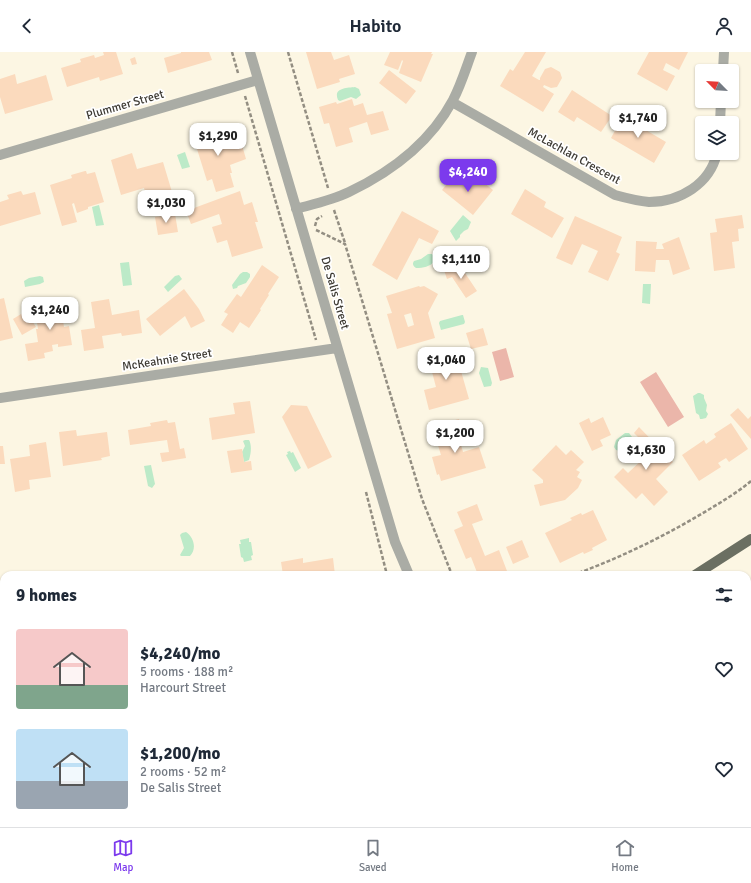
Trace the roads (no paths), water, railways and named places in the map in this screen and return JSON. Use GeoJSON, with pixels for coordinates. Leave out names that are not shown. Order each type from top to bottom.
{"type":"FeatureCollection","features":[{"type":"Feature","properties":{"kind":"main road"},"geometry":{"type":"LineString","coordinates":[[701,571],[751,539]]}},
{"type":"Feature","properties":{"kind":"street","name":"De Salis Street"},"geometry":{"type":"LineString","coordinates":[[250,52],[395,542],[406,571]]}},
{"type":"Feature","properties":{"kind":"street"},"geometry":{"type":"LineString","coordinates":[[296,209],[348,192],[380,176],[409,155],[433,130],[452,102],[460,86],[472,52]]}},
{"type":"Feature","properties":{"kind":"street"},"geometry":{"type":"LineString","coordinates":[[723,64],[724,52]]}},
{"type":"Feature","properties":{"kind":"street","name":"Plummer Street"},"geometry":{"type":"LineString","coordinates":[[0,155],[258,80]]}},
{"type":"Feature","properties":{"kind":"street","name":"McLachlan Crescent"},"geometry":{"type":"LineString","coordinates":[[452,102],[615,195],[638,201],[650,202],[672,199],[692,190],[706,177],[715,160]]}},
{"type":"Feature","properties":{"kind":"street","name":"McKeahnie Street"},"geometry":{"type":"LineString","coordinates":[[0,398],[337,348]]}},
{"type":"Feature","properties":{"kind":"street","name":"De Salis Street"},"geometry":{"type":"LineString","coordinates":[[395,542],[400,571]]}}]}
